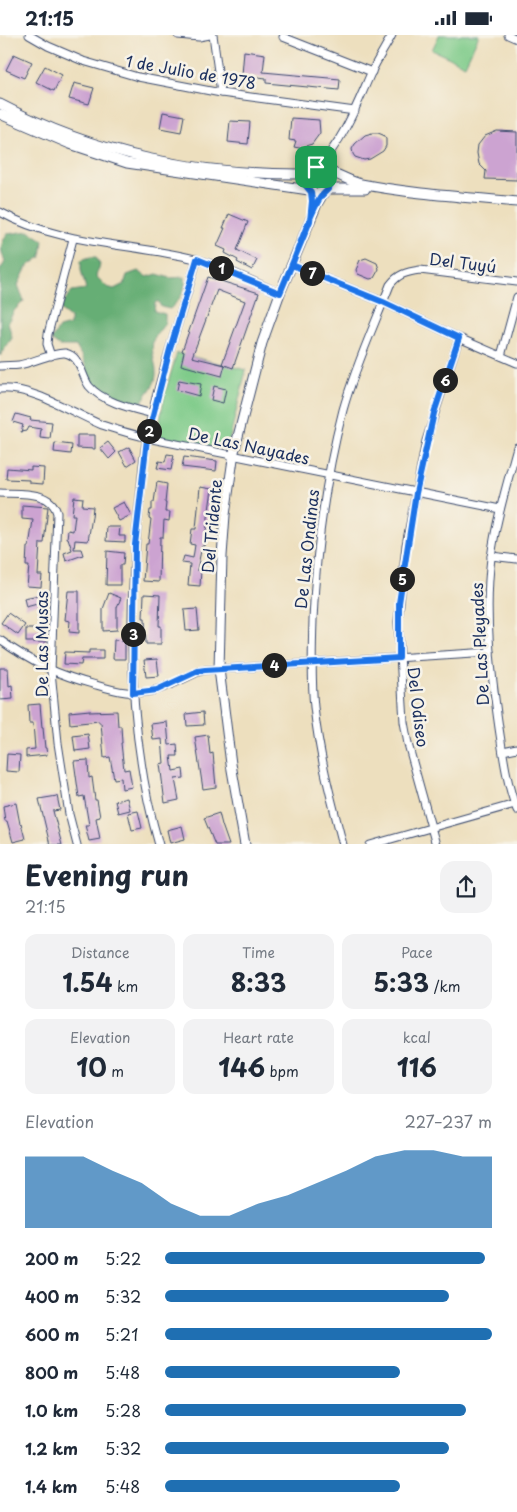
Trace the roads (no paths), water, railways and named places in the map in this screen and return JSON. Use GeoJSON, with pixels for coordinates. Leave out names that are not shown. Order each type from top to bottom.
{"type":"FeatureCollection","features":[{"type":"Feature","properties":{"kind":"main road"},"geometry":{"type":"LineString","coordinates":[[0,104],[39,124],[76,138],[130,155],[176,164],[230,171],[307,173],[316,167],[357,183],[384,188],[517,202]]}},
{"type":"Feature","properties":{"kind":"main road"},"geometry":{"type":"LineString","coordinates":[[0,115],[70,144],[127,163],[310,191],[318,194],[326,191],[384,188]]}},
{"type":"Feature","properties":{"kind":"main road"},"geometry":{"type":"LineString","coordinates":[[326,191],[331,178],[327,171]]}},
{"type":"Feature","properties":{"kind":"main road"},"geometry":{"type":"LineString","coordinates":[[307,173],[305,182],[310,191]]}},
{"type":"Feature","properties":{"kind":"main road","name":"Del Tridente"},"geometry":{"type":"LineString","coordinates":[[310,191],[312,201],[310,221]]}},
{"type":"Feature","properties":{"kind":"main road","name":"Del Tridente"},"geometry":{"type":"LineString","coordinates":[[245,844],[231,764],[219,669],[225,515],[233,455],[255,366],[280,293],[317,204],[326,191]]}},
{"type":"Feature","properties":{"kind":"street","name":"1 de Julio de 1978"},"geometry":{"type":"LineString","coordinates":[[29,35],[83,61],[138,77],[221,93],[355,111]]}},
{"type":"Feature","properties":{"kind":"street"},"geometry":{"type":"LineString","coordinates":[[178,35],[199,37],[211,35],[221,93]]}},
{"type":"Feature","properties":{"kind":"street"},"geometry":{"type":"LineString","coordinates":[[316,167],[328,156],[355,111],[372,72],[392,35]]}},
{"type":"Feature","properties":{"kind":"street"},"geometry":{"type":"LineString","coordinates":[[508,35],[517,39]]}},
{"type":"Feature","properties":{"kind":"street"},"geometry":{"type":"LineString","coordinates":[[283,37],[372,72]]}},
{"type":"Feature","properties":{"kind":"street"},"geometry":{"type":"LineString","coordinates":[[0,213],[19,223],[74,239],[142,248],[197,259],[280,293]]}},
{"type":"Feature","properties":{"kind":"street"},"geometry":{"type":"LineString","coordinates":[[51,356],[47,344],[48,334],[74,239]]}},
{"type":"Feature","properties":{"kind":"street"},"geometry":{"type":"LineString","coordinates":[[159,844],[144,784],[133,693],[134,553],[147,439],[197,259]]}},
{"type":"Feature","properties":{"kind":"street"},"geometry":{"type":"LineString","coordinates":[[292,265],[383,302],[517,363]]}},
{"type":"Feature","properties":{"kind":"street","name":"Del Tuyú"},"geometry":{"type":"LineString","coordinates":[[406,272],[420,270],[517,282]]}},
{"type":"Feature","properties":{"kind":"street","name":"De Las Ondinas"},"geometry":{"type":"LineString","coordinates":[[343,844],[320,753],[314,706],[311,663],[319,532],[328,475],[344,409],[390,285],[395,278],[406,272]]}},
{"type":"Feature","properties":{"kind":"street"},"geometry":{"type":"LineString","coordinates":[[501,356],[517,297]]}},
{"type":"Feature","properties":{"kind":"street","name":"Del Odiseo"},"geometry":{"type":"LineString","coordinates":[[436,844],[405,729],[399,658],[399,603],[416,493],[432,422],[459,338]]}},
{"type":"Feature","properties":{"kind":"street"},"geometry":{"type":"LineString","coordinates":[[0,366],[19,365],[57,353],[70,355],[78,361],[90,386],[97,393],[120,405],[153,415]]}},
{"type":"Feature","properties":{"kind":"street","name":"De Las Nayades"},"geometry":{"type":"LineString","coordinates":[[0,389],[8,388],[26,392],[103,425],[147,439],[500,509]]}},
{"type":"Feature","properties":{"kind":"street","name":"De Las Pleyades"},"geometry":{"type":"LineString","coordinates":[[516,807],[503,751],[494,697],[488,599],[491,557],[500,509],[517,447]]}},
{"type":"Feature","properties":{"kind":"street","name":"De Las Musas"},"geometry":{"type":"LineString","coordinates":[[0,493],[36,495],[52,502],[57,513],[51,671],[60,761],[69,814],[77,844]]}},
{"type":"Feature","properties":{"kind":"street"},"geometry":{"type":"LineString","coordinates":[[491,557],[517,559]]}},
{"type":"Feature","properties":{"kind":"street"},"geometry":{"type":"LineString","coordinates":[[0,640],[51,671],[109,689],[133,693],[157,690],[198,671],[490,652]]}},
{"type":"Feature","properties":{"kind":"street"},"geometry":{"type":"LineString","coordinates":[[503,751],[517,748]]}},
{"type":"Feature","properties":{"kind":"street"},"geometry":{"type":"LineString","coordinates":[[373,844],[431,827],[516,807]]}}]}
